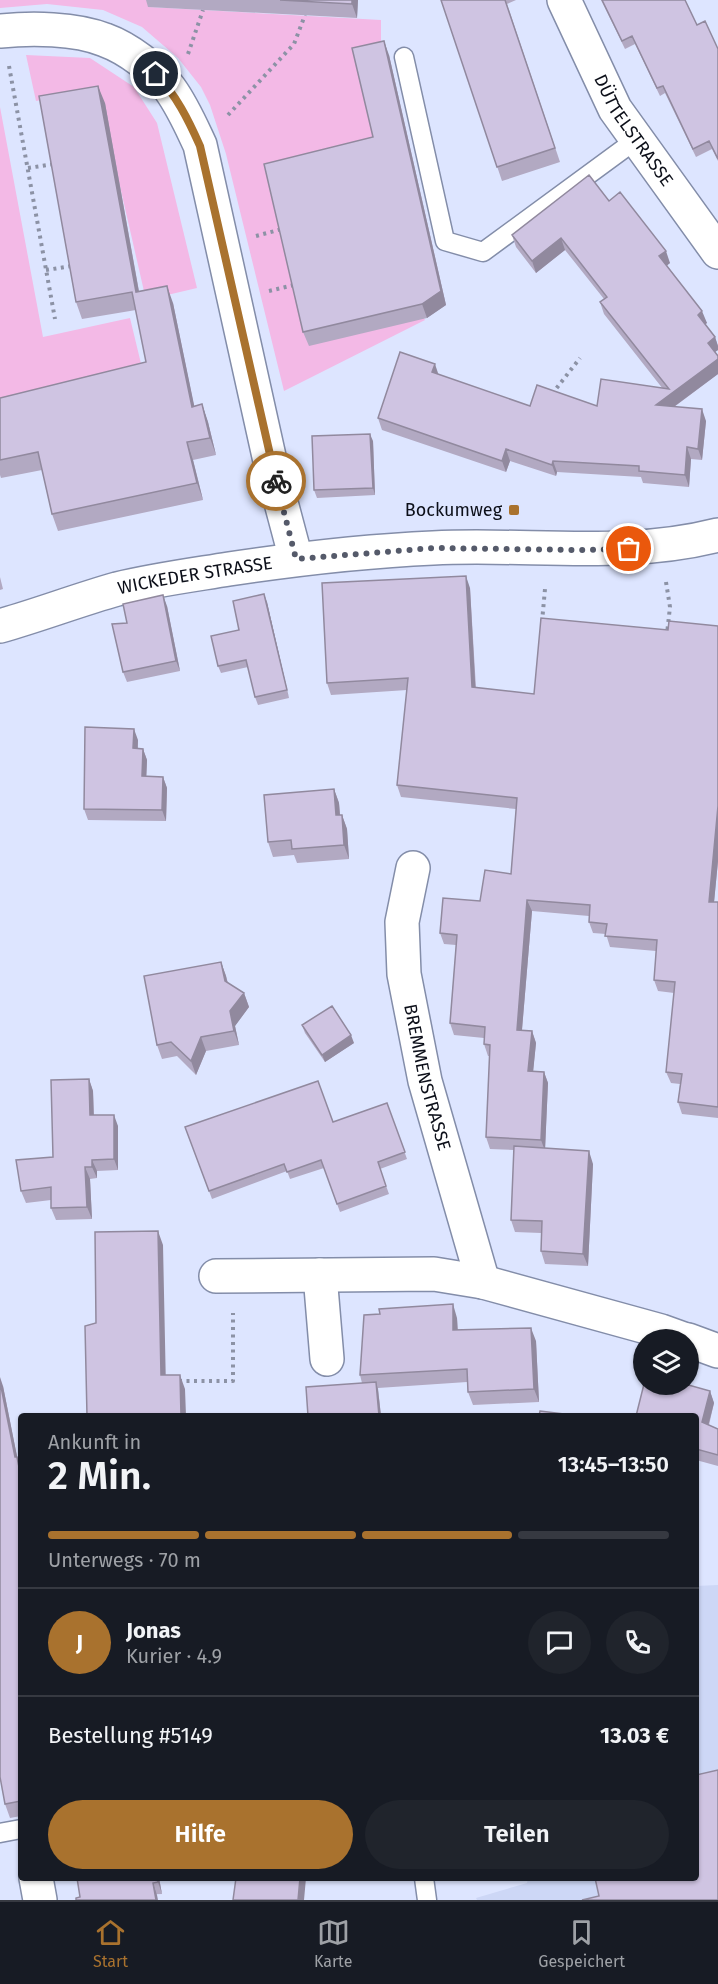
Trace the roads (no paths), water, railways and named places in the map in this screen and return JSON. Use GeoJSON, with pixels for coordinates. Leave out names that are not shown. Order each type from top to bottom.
{"type":"FeatureCollection","features":[{"type":"Feature","properties":{"kind":"street","name":"DÜTTELSTRASSE"},"geometry":{"type":"LineString","coordinates":[[564,0],[615,109],[718,252]]}},
{"type":"Feature","properties":{"kind":"street"},"geometry":{"type":"LineString","coordinates":[[2,31],[27,29],[64,31],[105,40],[143,61],[168,87],[186,114],[200,146],[268,450],[296,559]]}},
{"type":"Feature","properties":{"kind":"street","name":"WICKEDER STRASSE"},"geometry":{"type":"LineString","coordinates":[[0,626],[118,589],[174,577],[296,559],[434,548],[629,549],[690,542],[718,535]]}},
{"type":"Feature","properties":{"kind":"street","name":"BREMMENSTRASSE"},"geometry":{"type":"LineString","coordinates":[[413,868],[402,922],[404,974],[425,1081],[483,1282]]}},
{"type":"Feature","properties":{"kind":"street"},"geometry":{"type":"LineString","coordinates":[[225,1275],[434,1274],[483,1282],[654,1329]]}},
{"type":"Feature","properties":{"kind":"street"},"geometry":{"type":"LineString","coordinates":[[320,1275],[327,1359]]}},
{"type":"Feature","properties":{"kind":"street"},"geometry":{"type":"LineString","coordinates":[[699,1344],[718,1351]]}},
{"type":"Feature","properties":{"kind":"street"},"geometry":{"type":"LineString","coordinates":[[37,1881],[40,1900]]}},
{"type":"Feature","properties":{"kind":"lane"},"geometry":{"type":"LineString","coordinates":[[404,57],[445,241],[483,252],[637,139]]}},
{"type":"Feature","properties":{"kind":"lane"},"geometry":{"type":"LineString","coordinates":[[0,1833],[18,1830]]}},
{"type":"Feature","properties":{"kind":"lane"},"geometry":{"type":"LineString","coordinates":[[424,1881],[427,1900]]}},
{"type":"Feature","properties":{"kind":"place","name":"Bockumweg"},"geometry":{"type":"Point","coordinates":[514,510]}}]}
